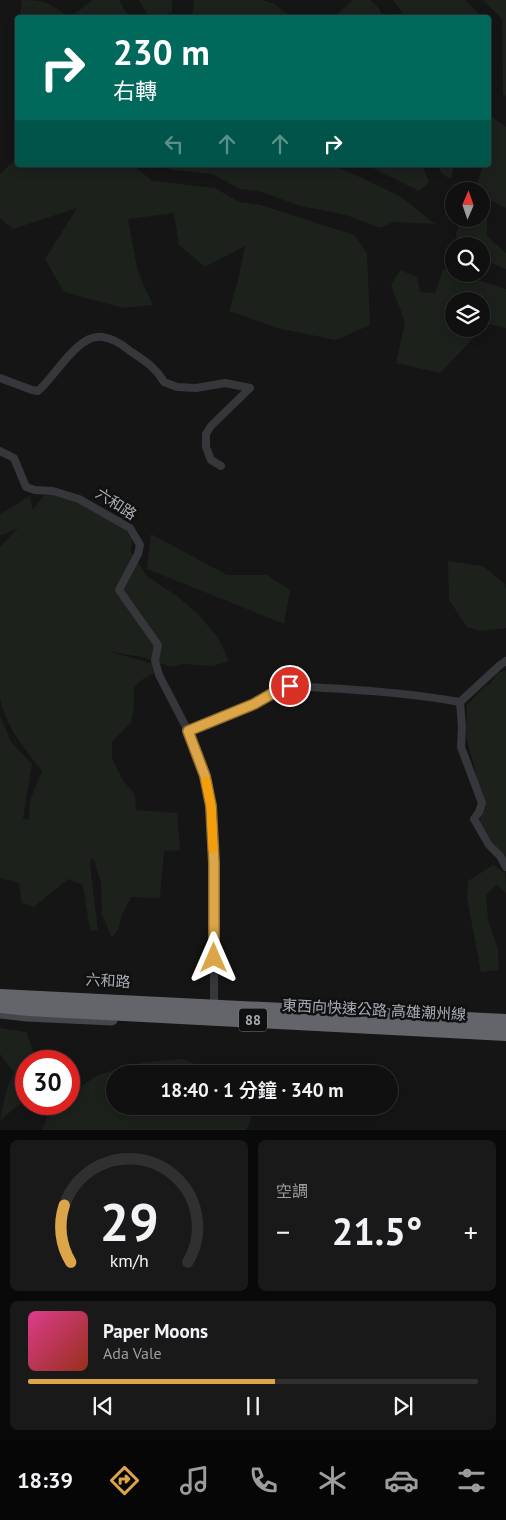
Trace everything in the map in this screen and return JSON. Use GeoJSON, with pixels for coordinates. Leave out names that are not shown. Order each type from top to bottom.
{"type":"FeatureCollection","features":[{"type":"Feature","properties":{"kind":"highway","name":"東西向快速公路 高雄潮州線"},"geometry":{"type":"LineString","coordinates":[[0,996],[506,1021]]}},
{"type":"Feature","properties":{"kind":"highway","name":"東西向快速公路 高雄潮州線"},"geometry":{"type":"LineString","coordinates":[[0,1006],[506,1034]]}},
{"type":"Feature","properties":{"kind":"main road","name":"六和路"},"geometry":{"type":"LineString","coordinates":[[0,990],[506,1015]]}},
{"type":"Feature","properties":{"kind":"main road"},"geometry":{"type":"LineString","coordinates":[[0,1013],[27,1016],[506,1038]]}},
{"type":"Feature","properties":{"kind":"street"},"geometry":{"type":"LineString","coordinates":[[0,378],[38,391],[45,386],[81,344],[102,337],[125,347],[157,370],[164,382],[178,387],[196,388],[225,384],[250,388],[211,426],[206,434],[206,447],[211,460],[221,466]]}},
{"type":"Feature","properties":{"kind":"street","name":"六和路"},"geometry":{"type":"LineString","coordinates":[[0,451],[14,458],[26,487],[35,490],[53,491],[79,499],[130,528],[140,545],[138,554],[119,590],[158,645],[155,661],[159,675],[188,731]]}},
{"type":"Feature","properties":{"kind":"street"},"geometry":{"type":"LineString","coordinates":[[460,702],[506,661]]}},
{"type":"Feature","properties":{"kind":"street"},"geometry":{"type":"LineString","coordinates":[[214,1025],[214,863],[211,806],[205,776],[188,731],[254,704],[282,688],[290,686],[369,690],[460,702]]}},
{"type":"Feature","properties":{"kind":"street"},"geometry":{"type":"LineString","coordinates":[[460,702],[461,747],[482,803],[474,819],[489,845],[500,856],[506,867]]}},
{"type":"Feature","properties":{"kind":"shaded area"},"geometry":{"type":"Polygon","coordinates":[[[22,0],[47,3],[66,15],[20,15],[22,0]]]}},
{"type":"Feature","properties":{"kind":"shaded area"},"geometry":{"type":"Polygon","coordinates":[[[93,0],[119,0],[128,15],[73,15],[93,0]]]}},
{"type":"Feature","properties":{"kind":"shaded area"},"geometry":{"type":"Polygon","coordinates":[[[139,0],[172,0],[172,12],[167,15],[148,15],[139,0]]]}},
{"type":"Feature","properties":{"kind":"shaded area"},"geometry":{"type":"Polygon","coordinates":[[[194,0],[262,0],[275,4],[289,15],[192,15],[194,0]]]}},
{"type":"Feature","properties":{"kind":"shaded area"},"geometry":{"type":"Polygon","coordinates":[[[353,0],[370,0],[379,8],[382,15],[336,15],[353,0]]]}},
{"type":"Feature","properties":{"kind":"shaded area"},"geometry":{"type":"Polygon","coordinates":[[[393,0],[465,0],[480,15],[404,15],[393,0]]]}},
{"type":"Feature","properties":{"kind":"shaded area"},"geometry":{"type":"Polygon","coordinates":[[[483,0],[506,0],[506,96],[503,94],[502,19],[483,0]]]}},
{"type":"Feature","properties":{"kind":"shaded area"},"geometry":{"type":"Polygon","coordinates":[[[491,116],[506,127],[506,208],[490,200],[490,182],[478,182],[482,167],[491,167],[491,116]]]}},
{"type":"Feature","properties":{"kind":"shaded area"},"geometry":{"type":"Polygon","coordinates":[[[15,160],[15,167],[135,167],[153,181],[215,188],[239,202],[261,205],[354,235],[367,253],[370,325],[336,340],[277,328],[229,311],[245,246],[205,267],[179,245],[174,213],[128,219],[138,272],[153,305],[123,308],[64,292],[45,259],[77,208],[13,229],[0,218],[0,174],[15,160]]]}},
{"type":"Feature","properties":{"kind":"shaded area"},"geometry":{"type":"Polygon","coordinates":[[[165,167],[338,167],[400,196],[435,224],[393,222],[380,228],[346,215],[300,206],[259,191],[239,189],[213,174],[172,170],[165,167]]]}},
{"type":"Feature","properties":{"kind":"shaded area"},"geometry":{"type":"Polygon","coordinates":[[[371,167],[423,167],[429,182],[419,191],[371,167]]]}},
{"type":"Feature","properties":{"kind":"shaded area"},"geometry":{"type":"Polygon","coordinates":[[[439,167],[454,167],[451,179],[441,173],[439,167]]]}},
{"type":"Feature","properties":{"kind":"shaded area"},"geometry":{"type":"Polygon","coordinates":[[[458,228],[487,228],[488,237],[457,237],[458,228]]]}},
{"type":"Feature","properties":{"kind":"shaded area"},"geometry":{"type":"Polygon","coordinates":[[[490,239],[506,253],[506,269],[490,263],[490,239]]]}},
{"type":"Feature","properties":{"kind":"shaded area"},"geometry":{"type":"Polygon","coordinates":[[[443,269],[445,270],[445,282],[484,282],[506,289],[506,328],[490,325],[490,292],[445,292],[445,337],[475,337],[440,373],[396,363],[405,322],[391,285],[400,270],[417,277],[420,292],[435,293],[443,269]]]}},
{"type":"Feature","properties":{"kind":"shaded area"},"geometry":{"type":"Polygon","coordinates":[[[62,493],[125,529],[132,539],[131,552],[148,577],[177,596],[199,615],[218,638],[229,661],[213,666],[182,664],[170,667],[143,657],[110,652],[151,663],[154,673],[140,681],[134,688],[134,707],[131,723],[112,742],[112,759],[123,780],[135,795],[136,810],[177,813],[180,850],[164,851],[160,898],[131,897],[121,917],[118,930],[112,938],[102,915],[101,883],[94,860],[91,858],[90,865],[98,930],[90,931],[83,885],[68,879],[34,907],[22,903],[19,883],[0,878],[0,716],[11,742],[32,764],[23,818],[29,820],[30,800],[42,771],[11,728],[0,698],[0,547],[18,528],[0,536],[0,514],[30,496],[33,510],[43,496],[62,493]]]}},
{"type":"Feature","properties":{"kind":"shaded area"},"geometry":{"type":"Polygon","coordinates":[[[151,534],[227,575],[267,575],[290,590],[284,624],[147,569],[151,534]]]}},
{"type":"Feature","properties":{"kind":"shaded area"},"geometry":{"type":"Polygon","coordinates":[[[448,561],[483,566],[504,583],[506,589],[506,628],[481,631],[467,627],[449,600],[448,561]]]}},
{"type":"Feature","properties":{"kind":"shaded area"},"geometry":{"type":"Polygon","coordinates":[[[506,670],[506,863],[480,822],[482,811],[474,765],[466,737],[467,705],[484,687],[490,684],[498,673],[506,670]]]}},
{"type":"Feature","properties":{"kind":"shaded area"},"geometry":{"type":"Polygon","coordinates":[[[493,865],[505,873],[506,893],[497,885],[486,894],[488,920],[498,949],[499,970],[481,972],[467,898],[468,881],[493,865]]]}},
{"type":"Feature","properties":{"kind":"shaded area"},"geometry":{"type":"Polygon","coordinates":[[[0,1028],[26,1032],[33,1050],[15,1050],[15,1108],[0,1120],[7,1088],[14,1073],[0,1054],[0,1028]]]}},
{"type":"Feature","properties":{"kind":"shaded area"},"geometry":{"type":"Polygon","coordinates":[[[182,1059],[198,1065],[134,1065],[145,1062],[182,1059]]]}},
{"type":"Feature","properties":{"kind":"shaded area"},"geometry":{"type":"Polygon","coordinates":[[[106,1073],[106,1115],[252,1115],[249,1124],[246,1130],[42,1130],[48,1115],[80,1115],[80,1087],[98,1075],[106,1073]]]}},
{"type":"Feature","properties":{"kind":"slow traffic"},"geometry":{"type":"LineString","coordinates":[[206,781],[211,806],[213,849]]}},
{"type":"Feature","properties":{"kind":"route"},"geometry":{"type":"LineString","coordinates":[[214,958],[214,863],[211,806],[205,776],[188,731],[218,720],[254,704],[282,688],[290,686]]}}]}
